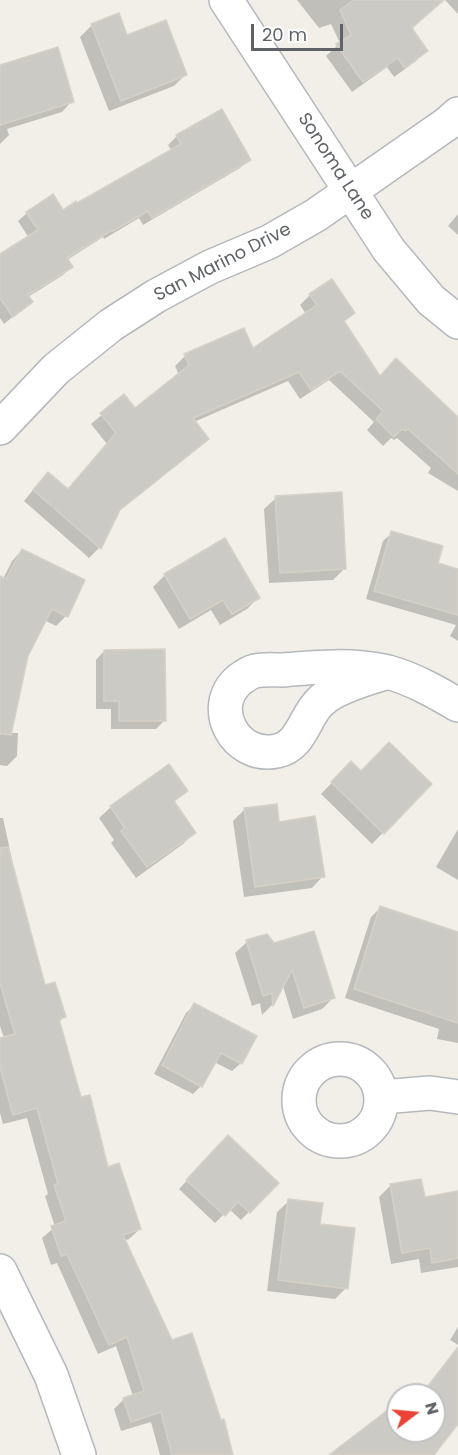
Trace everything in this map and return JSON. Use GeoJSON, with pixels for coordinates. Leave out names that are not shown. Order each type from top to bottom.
{"type":"FeatureCollection","features":[{"type":"Feature","properties":{"kind":"street","name":"Sonoma Lane"},"geometry":{"type":"LineString","coordinates":[[226,0],[389,250],[431,300],[458,322]]}},
{"type":"Feature","properties":{"kind":"street","name":"San Marino Drive"},"geometry":{"type":"LineString","coordinates":[[0,428],[56,369],[111,325],[156,296],[210,267],[269,242],[316,215],[458,114]]}},
{"type":"Feature","properties":{"kind":"street"},"geometry":{"type":"LineString","coordinates":[[388,672],[431,688],[458,705]]}},
{"type":"Feature","properties":{"kind":"street"},"geometry":{"type":"LineString","coordinates":[[382,1098],[430,1093],[458,1097]]}},
{"type":"Feature","properties":{"kind":"street"},"geometry":{"type":"LineString","coordinates":[[0,1271],[51,1375],[79,1455]]}},
{"type":"Feature","properties":{"kind":"building"},"geometry":{"type":"Polygon","coordinates":[[[354,0],[444,0],[412,28],[428,51],[405,68],[398,58],[363,82],[336,44],[351,35],[340,10],[354,0]]]}},
{"type":"Feature","properties":{"kind":"building"},"geometry":{"type":"Polygon","coordinates":[[[119,13],[127,35],[166,20],[187,75],[121,101],[91,24],[119,13]]]}},
{"type":"Feature","properties":{"kind":"building"},"geometry":{"type":"Polygon","coordinates":[[[58,47],[74,102],[0,125],[0,65],[58,47]]]}},
{"type":"Feature","properties":{"kind":"building"},"geometry":{"type":"Polygon","coordinates":[[[222,109],[251,160],[152,218],[148,211],[67,258],[73,267],[28,295],[33,302],[13,317],[0,298],[0,254],[38,230],[26,212],[53,194],[63,210],[76,201],[77,203],[181,144],[176,135],[222,109]]]}},
{"type":"Feature","properties":{"kind":"building"},"geometry":{"type":"Polygon","coordinates":[[[332,279],[355,313],[344,321],[380,376],[396,358],[458,417],[458,474],[408,429],[405,431],[402,429],[394,437],[376,419],[383,411],[340,371],[311,390],[299,372],[193,418],[209,439],[120,510],[101,549],[33,490],[48,472],[68,489],[116,433],[100,413],[124,394],[135,408],[189,365],[184,354],[244,328],[253,348],[317,305],[309,294],[332,279]]]}},
{"type":"Feature","properties":{"kind":"building"},"geometry":{"type":"Polygon","coordinates":[[[342,492],[346,569],[280,573],[275,496],[342,492]]]}},
{"type":"Feature","properties":{"kind":"building"},"geometry":{"type":"Polygon","coordinates":[[[391,531],[443,546],[438,563],[458,569],[458,615],[374,591],[391,531]]]}},
{"type":"Feature","properties":{"kind":"building"},"geometry":{"type":"Polygon","coordinates":[[[225,538],[260,598],[232,614],[223,600],[190,619],[164,574],[225,538]]]}},
{"type":"Feature","properties":{"kind":"building"},"geometry":{"type":"Polygon","coordinates":[[[22,549],[85,580],[68,617],[52,609],[28,656],[11,735],[0,734],[0,576],[6,579],[22,549]]]}},
{"type":"Feature","properties":{"kind":"building"},"geometry":{"type":"Polygon","coordinates":[[[165,649],[166,721],[119,721],[119,701],[104,701],[104,650],[165,649]]]}},
{"type":"Feature","properties":{"kind":"building"},"geometry":{"type":"Polygon","coordinates":[[[389,742],[432,784],[384,834],[331,782],[351,761],[361,771],[389,742]]]}},
{"type":"Feature","properties":{"kind":"building"},"geometry":{"type":"Polygon","coordinates":[[[169,764],[188,791],[174,801],[196,833],[147,867],[121,831],[125,828],[110,806],[169,764]]]}},
{"type":"Feature","properties":{"kind":"building"},"geometry":{"type":"Polygon","coordinates":[[[277,804],[279,822],[315,816],[325,877],[255,887],[244,808],[277,804]]]}},
{"type":"Feature","properties":{"kind":"building"},"geometry":{"type":"Polygon","coordinates":[[[8,847],[45,985],[55,982],[66,1017],[59,1019],[81,1097],[90,1095],[108,1167],[119,1163],[141,1229],[123,1235],[172,1340],[192,1333],[221,1420],[224,1419],[233,1455],[172,1455],[161,1412],[131,1422],[123,1398],[144,1391],[127,1337],[109,1345],[67,1254],[61,1256],[51,1226],[66,1221],[54,1185],[58,1184],[37,1108],[13,1115],[0,1067],[0,1038],[15,1034],[0,983],[0,848],[8,847]]]}},
{"type":"Feature","properties":{"kind":"building"},"geometry":{"type":"Polygon","coordinates":[[[380,906],[458,932],[458,1023],[354,989],[380,906]]]}},
{"type":"Feature","properties":{"kind":"building"},"geometry":{"type":"Polygon","coordinates":[[[314,931],[335,998],[304,1008],[292,970],[273,1006],[272,993],[263,996],[246,940],[267,934],[274,943],[314,931]]]}},
{"type":"Feature","properties":{"kind":"building"},"geometry":{"type":"Polygon","coordinates":[[[194,1003],[257,1036],[242,1064],[221,1053],[202,1087],[162,1065],[194,1003]]]}},
{"type":"Feature","properties":{"kind":"building"},"geometry":{"type":"Polygon","coordinates":[[[228,1135],[279,1183],[250,1213],[238,1202],[225,1216],[186,1180],[228,1135]]]}},
{"type":"Feature","properties":{"kind":"building"},"geometry":{"type":"Polygon","coordinates":[[[421,1179],[425,1197],[458,1191],[458,1258],[432,1263],[430,1248],[402,1253],[390,1184],[421,1179]]]}},
{"type":"Feature","properties":{"kind":"building"},"geometry":{"type":"Polygon","coordinates":[[[288,1199],[323,1203],[320,1224],[355,1228],[348,1289],[278,1280],[288,1199]]]}},
{"type":"Feature","properties":{"kind":"building"},"geometry":{"type":"Polygon","coordinates":[[[458,1347],[458,1424],[446,1440],[446,1383],[430,1383],[458,1347]]]}},
{"type":"Feature","properties":{"kind":"building"},"geometry":{"type":"Polygon","coordinates":[[[386,1411],[386,1443],[443,1443],[434,1455],[329,1455],[386,1411]]]}}]}
